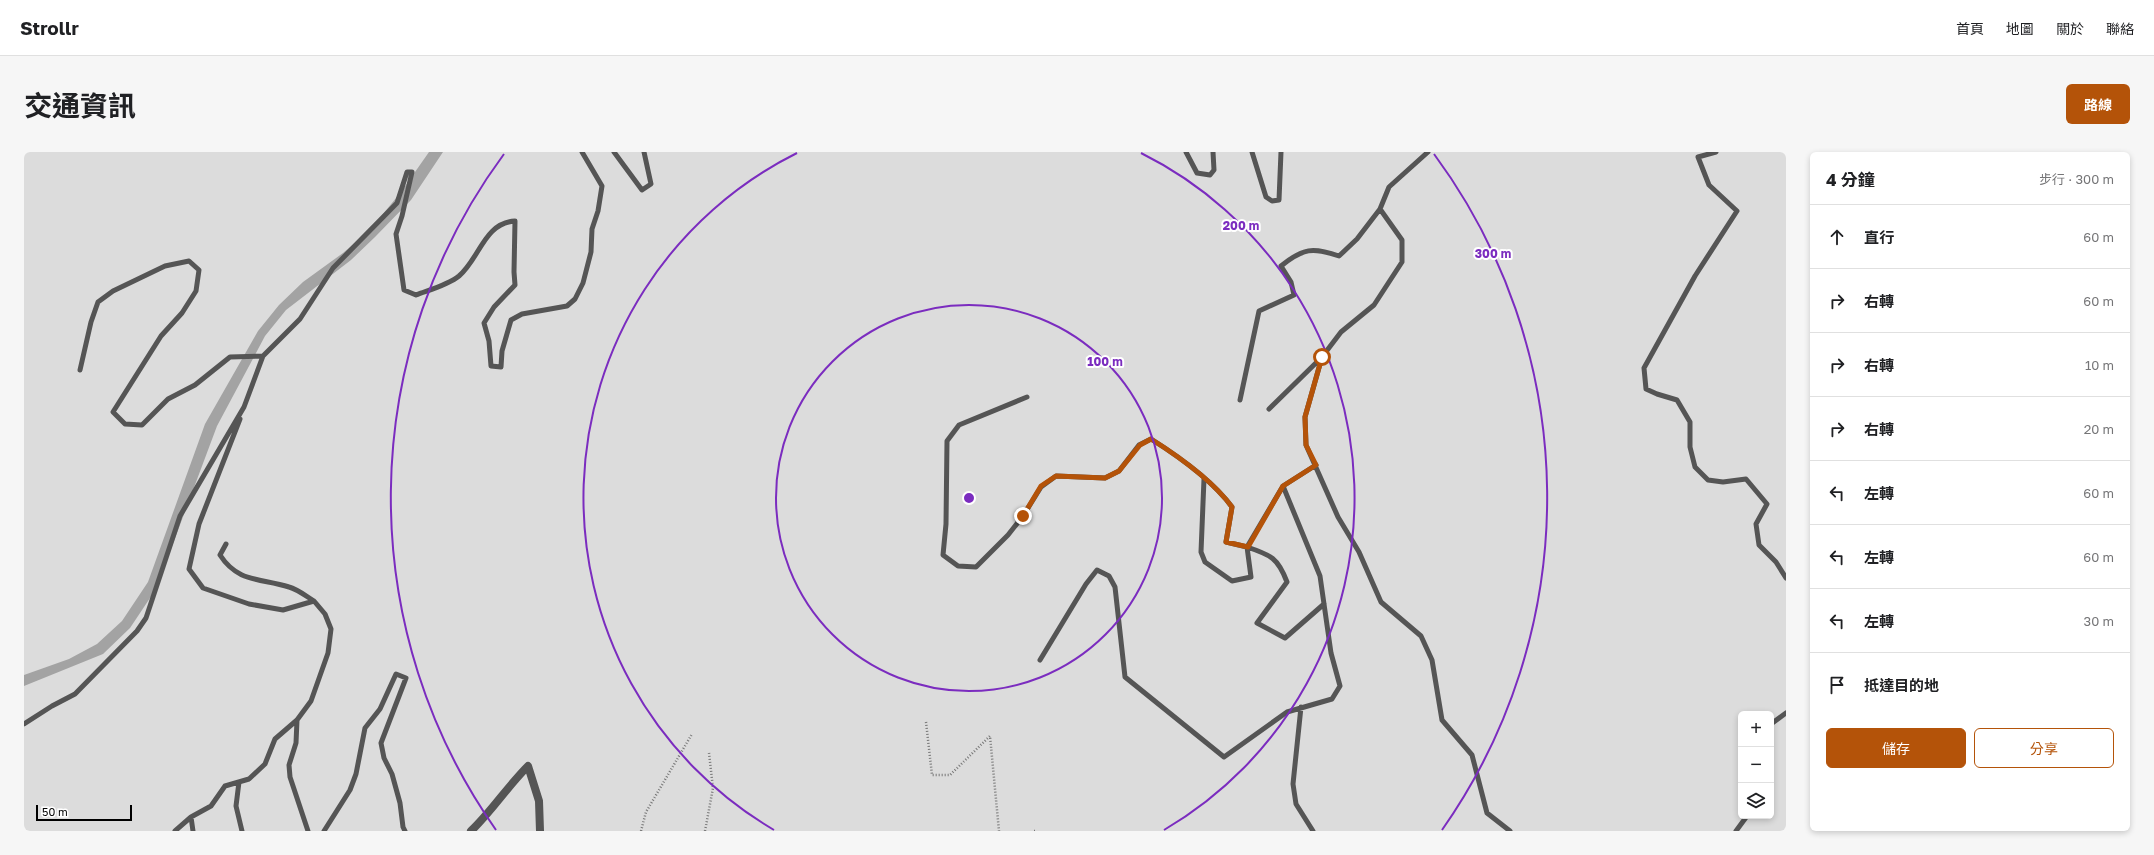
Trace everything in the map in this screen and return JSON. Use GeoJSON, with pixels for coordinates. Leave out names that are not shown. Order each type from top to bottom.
{"type":"FeatureCollection","features":[{"type":"Feature","properties":{"kind":"street"},"geometry":{"type":"LineString","coordinates":[[471,831],[490,813],[510,784],[528,766],[539,801],[540,831]]}},
{"type":"Feature","properties":{"kind":"lane"},"geometry":{"type":"LineString","coordinates":[[314,601],[283,610],[250,604],[203,588],[189,569],[199,524],[263,356],[300,319],[333,268],[396,203],[407,172],[412,172],[402,216],[396,234],[404,290],[416,295],[459,276],[476,254],[490,231],[505,222],[515,221],[514,272],[516,285],[494,307],[484,324],[489,340],[491,366],[501,367],[502,351],[512,320],[522,314],[566,306],[575,299],[583,283],[591,252],[592,229],[598,211],[602,186],[582,152]]}},
{"type":"Feature","properties":{"kind":"lane"},"geometry":{"type":"LineString","coordinates":[[614,152],[642,190],[651,184],[644,152]]}},
{"type":"Feature","properties":{"kind":"lane"},"geometry":{"type":"LineString","coordinates":[[1186,152],[1197,173],[1210,175],[1214,170],[1213,152]]}},
{"type":"Feature","properties":{"kind":"lane"},"geometry":{"type":"LineString","coordinates":[[1252,152],[1266,197],[1272,201],[1279,200],[1281,152]]}},
{"type":"Feature","properties":{"kind":"lane"},"geometry":{"type":"LineString","coordinates":[[1240,400],[1259,311],[1294,295],[1291,282],[1281,266],[1303,251],[1320,250],[1339,256],[1357,240],[1380,209],[1389,187],[1428,152]]}},
{"type":"Feature","properties":{"kind":"lane"},"geometry":{"type":"LineString","coordinates":[[1716,152],[1698,157],[1709,185],[1737,211],[1695,276],[1644,368],[1646,389],[1677,400],[1690,422],[1690,447],[1695,467],[1708,480],[1723,482],[1746,479],[1767,504],[1756,524],[1759,545],[1776,562],[1786,578]]}},
{"type":"Feature","properties":{"kind":"lane"},"geometry":{"type":"LineString","coordinates":[[1269,409],[1322,357],[1341,332],[1374,305],[1402,262],[1402,240],[1380,209]]}},
{"type":"Feature","properties":{"kind":"lane"},"geometry":{"type":"LineString","coordinates":[[80,370],[91,322],[98,302],[113,291],[160,269],[189,260],[199,270],[196,291],[182,313],[161,336],[113,412],[125,424],[142,425],[168,399],[195,385],[230,358],[263,356]]}},
{"type":"Feature","properties":{"kind":"lane"},"geometry":{"type":"LineString","coordinates":[[1322,357],[1305,417],[1306,445],[1338,517],[1359,552],[1381,602],[1421,636],[1432,660],[1442,720],[1472,755],[1487,813],[1510,831]]}},
{"type":"Feature","properties":{"kind":"lane"},"geometry":{"type":"LineString","coordinates":[[1027,397],[959,425],[947,442],[946,524],[943,555],[958,566],[976,567],[1012,530],[1023,516],[1041,486],[1056,476],[1105,478],[1119,471],[1140,445],[1151,439],[1167,449],[1204,479],[1223,495],[1232,507],[1226,542],[1267,553],[1281,566],[1287,582],[1257,623],[1285,638],[1324,604]]}},
{"type":"Feature","properties":{"kind":"lane"},"geometry":{"type":"LineString","coordinates":[[24,724],[52,706],[75,694],[137,631],[146,618],[180,516],[244,407]]}},
{"type":"Feature","properties":{"kind":"lane"},"geometry":{"type":"LineString","coordinates":[[1204,479],[1201,552],[1205,562],[1232,581],[1251,577],[1248,547],[1283,486],[1316,465]]}},
{"type":"Feature","properties":{"kind":"lane"},"geometry":{"type":"LineString","coordinates":[[1040,660],[1086,584],[1097,570],[1109,576],[1115,587],[1125,677],[1224,756],[1287,712],[1302,707],[1315,706],[1332,700],[1340,686],[1331,653],[1320,576],[1283,486]]}},
{"type":"Feature","properties":{"kind":"lane"},"geometry":{"type":"LineString","coordinates":[[175,831],[192,817],[211,806],[225,786],[249,779],[265,764],[274,739],[297,720],[311,701],[328,653],[331,629],[325,614],[314,601],[290,587],[246,577],[228,567],[220,555],[226,544]]}},
{"type":"Feature","properties":{"kind":"lane"},"geometry":{"type":"LineString","coordinates":[[324,831],[350,790],[356,774],[365,728],[380,709],[396,674],[406,678],[403,691],[385,729],[381,743],[384,758],[392,774],[400,803],[403,827],[405,831]]}},
{"type":"Feature","properties":{"kind":"lane"},"geometry":{"type":"LineString","coordinates":[[1302,707],[1292,784],[1296,804],[1313,831]]}},
{"type":"Feature","properties":{"kind":"lane"},"geometry":{"type":"LineString","coordinates":[[1774,722],[1786,713]]}},
{"type":"Feature","properties":{"kind":"lane"},"geometry":{"type":"LineString","coordinates":[[297,720],[296,743],[290,765],[290,778],[308,831]]}},
{"type":"Feature","properties":{"kind":"lane"},"geometry":{"type":"LineString","coordinates":[[239,782],[236,806],[242,831]]}},
{"type":"Feature","properties":{"kind":"lane"},"geometry":{"type":"LineString","coordinates":[[192,817],[193,831]]}},
{"type":"Feature","properties":{"kind":"lane"},"geometry":{"type":"LineString","coordinates":[[1736,831],[1744,819]]}},
{"type":"Feature","properties":{"kind":"path"},"geometry":{"type":"LineString","coordinates":[[926,722],[932,775],[950,776],[990,736],[999,831]]}},
{"type":"Feature","properties":{"kind":"path"},"geometry":{"type":"LineString","coordinates":[[641,831],[646,812],[692,734]]}},
{"type":"Feature","properties":{"kind":"path"},"geometry":{"type":"LineString","coordinates":[[705,831],[713,788],[709,753]]}},
{"type":"Feature","properties":{"kind":"shaded area"},"geometry":{"type":"Polygon","coordinates":[[[24,152],[1786,152],[1786,831],[24,831],[24,152]]]}},
{"type":"Feature","properties":{"kind":"shaded area"},"geometry":{"type":"Polygon","coordinates":[[[429,152],[443,152],[411,200],[351,260],[286,310],[265,336],[217,426],[156,589],[130,628],[103,654],[24,686],[24,675],[69,659],[97,644],[122,621],[148,582],[205,424],[258,331],[279,305],[303,282],[343,253],[369,231],[401,192],[429,152]]]}},
{"type":"Feature","properties":{"kind":"route"},"geometry":{"type":"LineString","coordinates":[[1023,516],[1041,486],[1056,476],[1105,478],[1119,471],[1140,445],[1151,439],[1167,449],[1223,495],[1232,507],[1226,542],[1248,547],[1263,518],[1283,486],[1316,465],[1306,445],[1305,417],[1322,357]]}}]}
